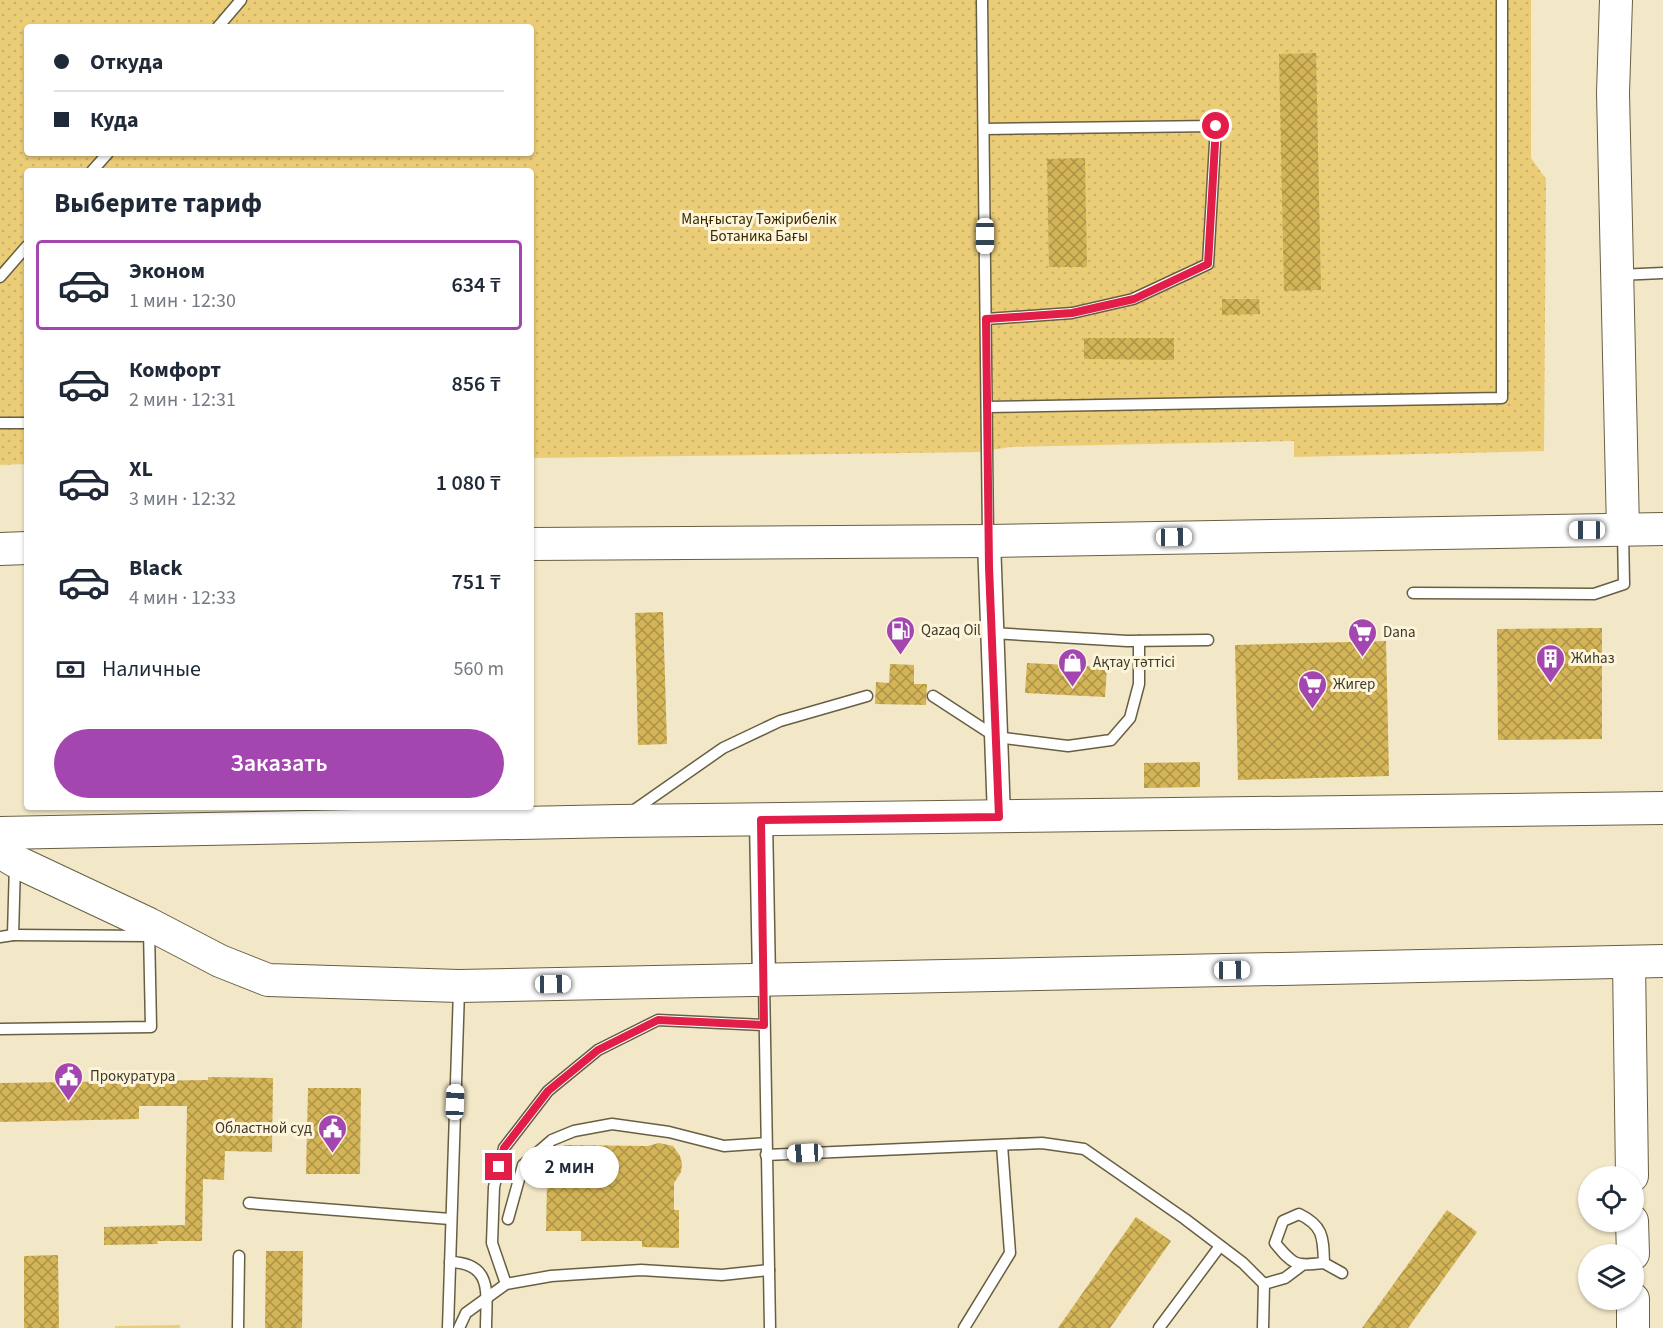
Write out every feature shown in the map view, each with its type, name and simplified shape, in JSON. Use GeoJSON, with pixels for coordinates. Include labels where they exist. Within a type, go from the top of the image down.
{"type":"FeatureCollection","features":[{"type":"Feature","properties":{"kind":"main road"},"geometry":{"type":"LineString","coordinates":[[1616,0],[1613,93],[1623,529]]}},
{"type":"Feature","properties":{"kind":"main road"},"geometry":{"type":"LineString","coordinates":[[534,544],[988,541],[1663,529]]}},
{"type":"Feature","properties":{"kind":"main road"},"geometry":{"type":"LineString","coordinates":[[0,549],[24,548]]}},
{"type":"Feature","properties":{"kind":"main road"},"geometry":{"type":"LineString","coordinates":[[0,833],[619,821],[1663,808]]}},
{"type":"Feature","properties":{"kind":"main road"},"geometry":{"type":"LineString","coordinates":[[7,856],[149,930],[268,980],[459,986],[1663,961]]}},
{"type":"Feature","properties":{"kind":"main road"},"geometry":{"type":"LineString","coordinates":[[1629,962],[1632,1166]]}},
{"type":"Feature","properties":{"kind":"main road"},"geometry":{"type":"LineString","coordinates":[[1633,1310],[1633,1328]]}},
{"type":"Feature","properties":{"kind":"street"},"geometry":{"type":"LineString","coordinates":[[988,541],[999,817]]}},
{"type":"Feature","properties":{"kind":"street"},"geometry":{"type":"LineString","coordinates":[[761,820],[764,979]]}},
{"type":"Feature","properties":{"kind":"lane"},"geometry":{"type":"LineString","coordinates":[[221,24],[241,0]]}},
{"type":"Feature","properties":{"kind":"lane"},"geometry":{"type":"LineString","coordinates":[[982,0],[988,541]]}},
{"type":"Feature","properties":{"kind":"lane"},"geometry":{"type":"LineString","coordinates":[[987,407],[1502,398],[1502,0]]}},
{"type":"Feature","properties":{"kind":"lane"},"geometry":{"type":"LineString","coordinates":[[984,129],[1216,126],[1208,264],[1134,299],[1072,313],[986,319]]}},
{"type":"Feature","properties":{"kind":"lane"},"geometry":{"type":"LineString","coordinates":[[95,168],[105,156]]}},
{"type":"Feature","properties":{"kind":"lane"},"geometry":{"type":"LineString","coordinates":[[0,277],[24,249]]}},
{"type":"Feature","properties":{"kind":"lane"},"geometry":{"type":"LineString","coordinates":[[1616,275],[1663,273]]}},
{"type":"Feature","properties":{"kind":"lane"},"geometry":{"type":"LineString","coordinates":[[0,423],[24,423]]}},
{"type":"Feature","properties":{"kind":"lane"},"geometry":{"type":"LineString","coordinates":[[1413,593],[1594,594],[1624,584],[1623,529]]}},
{"type":"Feature","properties":{"kind":"lane"},"geometry":{"type":"LineString","coordinates":[[992,633],[1139,641],[1208,640]]}},
{"type":"Feature","properties":{"kind":"lane"},"geometry":{"type":"LineString","coordinates":[[933,696],[996,737],[1068,746],[1111,740],[1130,718],[1139,684],[1139,641]]}},
{"type":"Feature","properties":{"kind":"lane"},"geometry":{"type":"LineString","coordinates":[[619,821],[723,748],[780,721],[867,696]]}},
{"type":"Feature","properties":{"kind":"lane"},"geometry":{"type":"LineString","coordinates":[[7,856],[12,934]]}},
{"type":"Feature","properties":{"kind":"lane"},"geometry":{"type":"LineString","coordinates":[[0,937],[12,934],[149,930],[151,1027],[0,1029]]}},
{"type":"Feature","properties":{"kind":"lane"},"geometry":{"type":"LineString","coordinates":[[764,979],[770,1328]]}},
{"type":"Feature","properties":{"kind":"lane"},"geometry":{"type":"LineString","coordinates":[[448,1328],[459,986]]}},
{"type":"Feature","properties":{"kind":"lane"},"geometry":{"type":"LineString","coordinates":[[506,1284],[492,1243],[494,1187],[504,1148],[548,1091],[598,1050],[658,1020],[764,1025]]}},
{"type":"Feature","properties":{"kind":"lane"},"geometry":{"type":"LineString","coordinates":[[508,1219],[523,1165],[552,1140],[573,1131],[612,1124],[669,1132],[724,1146],[766,1143]]}},
{"type":"Feature","properties":{"kind":"lane"},"geometry":{"type":"LineString","coordinates":[[766,1155],[1041,1143],[1084,1149],[1243,1263],[1264,1284],[1263,1328]]}},
{"type":"Feature","properties":{"kind":"lane"},"geometry":{"type":"LineString","coordinates":[[964,1328],[1010,1253],[1002,1145]]}},
{"type":"Feature","properties":{"kind":"lane"},"geometry":{"type":"LineString","coordinates":[[249,1203],[450,1219]]}},
{"type":"Feature","properties":{"kind":"lane"},"geometry":{"type":"LineString","coordinates":[[1301,1266],[1286,1257],[1275,1243],[1283,1221],[1299,1214],[1312,1220],[1320,1232],[1324,1246],[1324,1263]]}},
{"type":"Feature","properties":{"kind":"lane"},"geometry":{"type":"LineString","coordinates":[[1159,1328],[1220,1246]]}},
{"type":"Feature","properties":{"kind":"lane"},"geometry":{"type":"LineString","coordinates":[[238,1256],[238,1328]]}},
{"type":"Feature","properties":{"kind":"lane"},"geometry":{"type":"LineString","coordinates":[[450,1262],[469,1265],[482,1273],[485,1284],[486,1328]]}},
{"type":"Feature","properties":{"kind":"lane"},"geometry":{"type":"LineString","coordinates":[[1264,1284],[1285,1278],[1301,1266],[1324,1263],[1342,1274]]}},
{"type":"Feature","properties":{"kind":"lane"},"geometry":{"type":"LineString","coordinates":[[459,1328],[466,1313],[506,1284],[551,1276],[641,1270],[722,1275],[769,1270]]}},
{"type":"Feature","properties":{"kind":"green space","name":"Маңғыстау Тәжірибелік Ботаника Бағы"},"geometry":{"type":"Polygon","coordinates":[[[0,0],[1531,0],[1531,158],[1546,179],[1544,451],[1294,457],[1294,441],[1010,447],[979,452],[534,458],[534,168],[24,168],[24,464],[0,465],[0,0]]]}},
{"type":"Feature","properties":{"kind":"green space"},"geometry":{"type":"Polygon","coordinates":[[[180,1325],[180,1328],[115,1328],[115,1326],[180,1325]]]}},
{"type":"Feature","properties":{"kind":"building"},"geometry":{"type":"Polygon","coordinates":[[[1316,53],[1321,290],[1284,291],[1279,54],[1316,53]]]}},
{"type":"Feature","properties":{"kind":"building"},"geometry":{"type":"Polygon","coordinates":[[[1085,158],[1087,267],[1049,267],[1047,159],[1085,158]]]}},
{"type":"Feature","properties":{"kind":"building"},"geometry":{"type":"Polygon","coordinates":[[[1222,299],[1259,299],[1260,314],[1222,315],[1222,299]]]}},
{"type":"Feature","properties":{"kind":"building"},"geometry":{"type":"Polygon","coordinates":[[[1084,338],[1174,338],[1174,360],[1084,359],[1084,338]]]}},
{"type":"Feature","properties":{"kind":"building"},"geometry":{"type":"Polygon","coordinates":[[[663,612],[667,744],[638,745],[635,613],[663,612]]]}},
{"type":"Feature","properties":{"kind":"building","name":"Жиhаз"},"geometry":{"type":"Polygon","coordinates":[[[1602,628],[1602,739],[1498,740],[1497,629],[1602,628]]]}},
{"type":"Feature","properties":{"kind":"building","name":"Жигер"},"geometry":{"type":"Polygon","coordinates":[[[1386,641],[1389,776],[1238,780],[1235,645],[1386,641]]]}},
{"type":"Feature","properties":{"kind":"building"},"geometry":{"type":"Polygon","coordinates":[[[1027,663],[1107,667],[1105,697],[1025,693],[1027,663]]]}},
{"type":"Feature","properties":{"kind":"building"},"geometry":{"type":"Polygon","coordinates":[[[890,664],[914,665],[914,684],[927,684],[926,705],[875,704],[876,682],[889,683],[890,664]]]}},
{"type":"Feature","properties":{"kind":"building"},"geometry":{"type":"Polygon","coordinates":[[[1200,762],[1200,787],[1144,788],[1144,763],[1200,762]]]}},
{"type":"Feature","properties":{"kind":"building"},"geometry":{"type":"Polygon","coordinates":[[[208,1077],[273,1078],[272,1152],[225,1151],[224,1180],[203,1179],[202,1241],[157,1241],[158,1244],[104,1245],[104,1227],[185,1225],[187,1106],[139,1106],[139,1119],[0,1122],[0,1083],[208,1080],[208,1077]]]}},
{"type":"Feature","properties":{"kind":"building","name":"Областной суд"},"geometry":{"type":"Polygon","coordinates":[[[308,1088],[361,1088],[360,1174],[306,1174],[308,1088]]]}},
{"type":"Feature","properties":{"kind":"building"},"geometry":{"type":"Polygon","coordinates":[[[659,1143],[673,1146],[682,1164],[681,1172],[674,1183],[674,1210],[679,1210],[679,1248],[642,1247],[642,1241],[581,1241],[581,1231],[546,1231],[547,1182],[564,1182],[564,1145],[648,1146],[659,1143]]]}},
{"type":"Feature","properties":{"kind":"building"},"geometry":{"type":"Polygon","coordinates":[[[1447,1210],[1477,1232],[1408,1328],[1362,1328],[1447,1210]]]}},
{"type":"Feature","properties":{"kind":"building"},"geometry":{"type":"Polygon","coordinates":[[[1136,1217],[1171,1241],[1110,1328],[1058,1328],[1136,1217]]]}},
{"type":"Feature","properties":{"kind":"building"},"geometry":{"type":"Polygon","coordinates":[[[266,1251],[303,1251],[302,1328],[265,1328],[266,1251]]]}},
{"type":"Feature","properties":{"kind":"building"},"geometry":{"type":"Polygon","coordinates":[[[58,1255],[59,1328],[24,1328],[24,1256],[58,1255]]]}},
{"type":"Feature","properties":{"kind":"place","name":"Qazaq Oil"},"geometry":{"type":"Point","coordinates":[900,656]}},
{"type":"Feature","properties":{"kind":"place","name":"Dana"},"geometry":{"type":"Point","coordinates":[1362,658]}},
{"type":"Feature","properties":{"kind":"place","name":"Жиhаз"},"geometry":{"type":"Point","coordinates":[1550,684]}},
{"type":"Feature","properties":{"kind":"place","name":"Ақтау тәттісі"},"geometry":{"type":"Point","coordinates":[1072,688]}},
{"type":"Feature","properties":{"kind":"place","name":"Жигер"},"geometry":{"type":"Point","coordinates":[1312,710]}},
{"type":"Feature","properties":{"kind":"place","name":"Прокуратура"},"geometry":{"type":"Point","coordinates":[69,1102]}},
{"type":"Feature","properties":{"kind":"place","name":"Областной суд"},"geometry":{"type":"Point","coordinates":[333,1154]}},
{"type":"Feature","properties":{"kind":"route"},"geometry":{"type":"LineString","coordinates":[[499,1167],[504,1148],[548,1091],[598,1050],[658,1020],[764,1025],[761,820],[999,817],[989,567],[986,319],[1072,313],[1134,299],[1208,264],[1216,126]]}}]}
